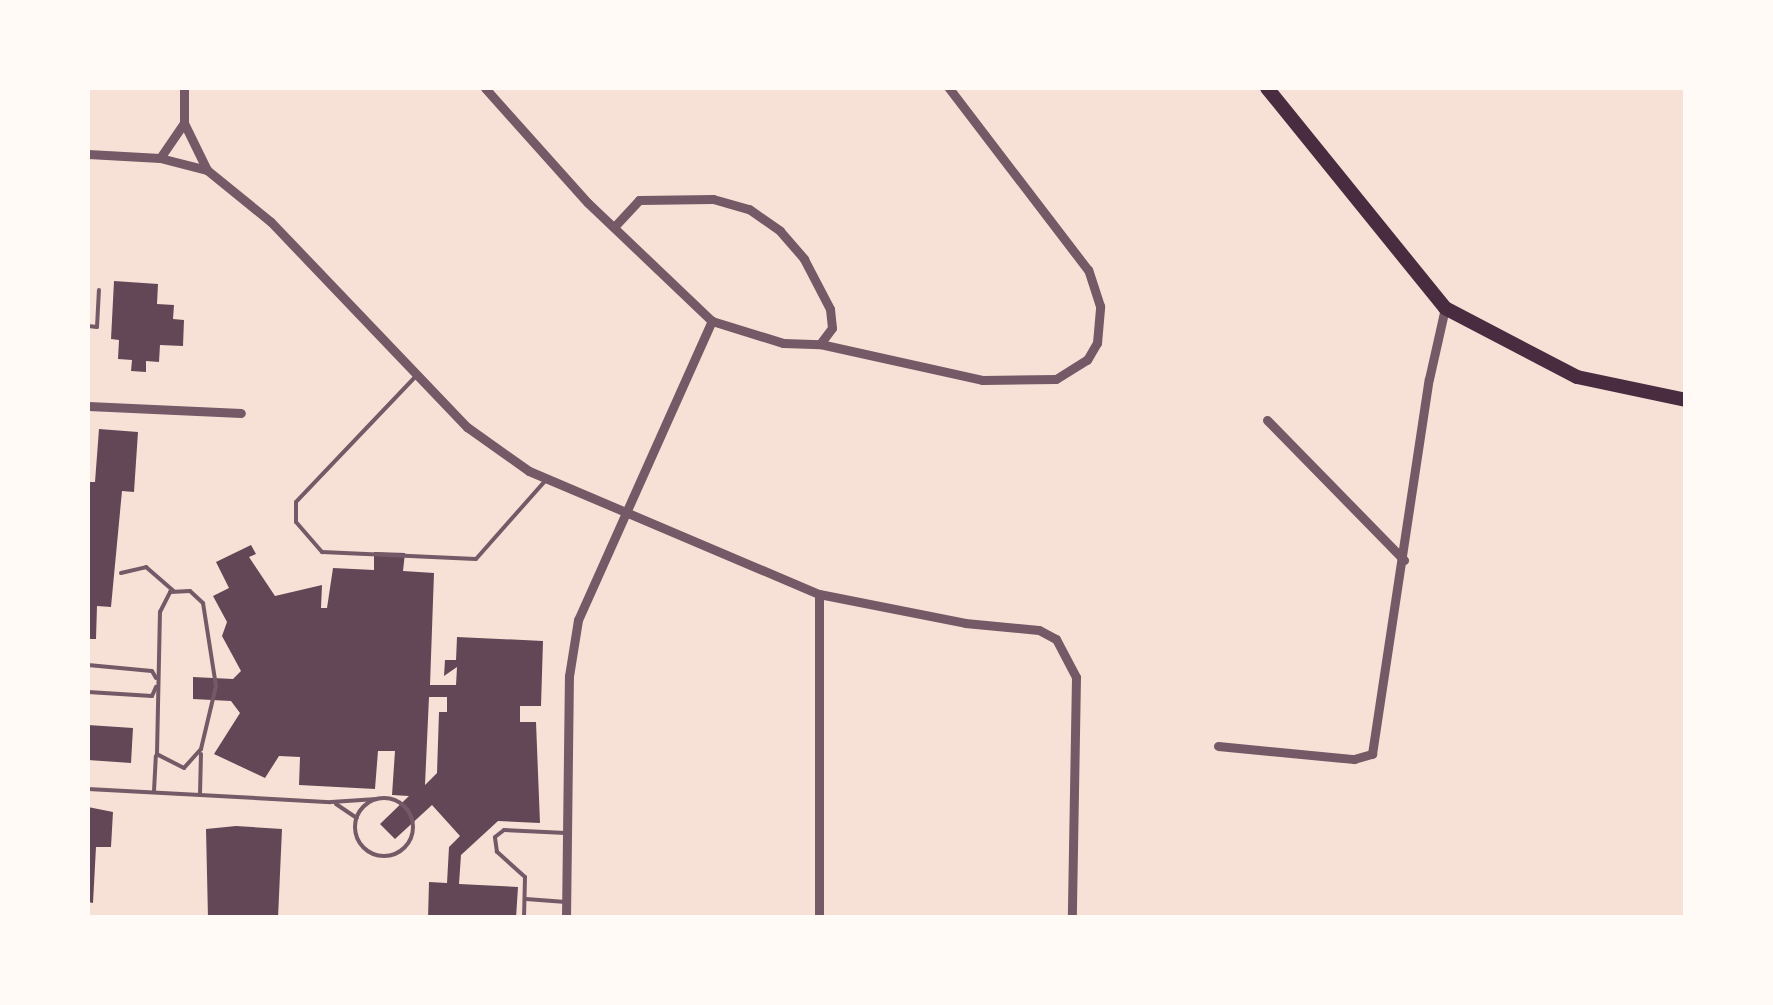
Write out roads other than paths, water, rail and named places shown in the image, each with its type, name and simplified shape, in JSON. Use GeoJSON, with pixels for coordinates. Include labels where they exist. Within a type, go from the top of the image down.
{"type":"FeatureCollection","features":[{"type":"Feature","properties":{"kind":"main road"},"geometry":{"type":"LineString","coordinates":[[1266,88],[1446,308],[1577,377],[1686,400]]}},
{"type":"Feature","properties":{"kind":"street"},"geometry":{"type":"LineString","coordinates":[[184,88],[184,123],[207,170]]}},
{"type":"Feature","properties":{"kind":"street"},"geometry":{"type":"LineString","coordinates":[[486,88],[522,135],[712,321],[784,343],[820,344],[1020,384],[1073,372],[1096,343],[1100,306],[1088,270],[949,88]]}},
{"type":"Feature","properties":{"kind":"street"},"geometry":{"type":"LineString","coordinates":[[160,158],[184,123]]}},
{"type":"Feature","properties":{"kind":"street"},"geometry":{"type":"LineString","coordinates":[[88,154],[160,158],[207,170],[271,222],[467,428],[546,480],[819,594],[964,623],[1040,630],[1069,654],[1076,677],[1072,918]]}},
{"type":"Feature","properties":{"kind":"street"},"geometry":{"type":"LineString","coordinates":[[614,227],[639,200],[676,196],[749,209],[804,260],[830,309],[832,328],[820,344]]}},
{"type":"Feature","properties":{"kind":"street"},"geometry":{"type":"LineString","coordinates":[[1218,746],[1323,757],[1372,754],[1446,308]]}},
{"type":"Feature","properties":{"kind":"street"},"geometry":{"type":"LineString","coordinates":[[566,918],[570,676],[578,620],[712,321]]}},
{"type":"Feature","properties":{"kind":"street"},"geometry":{"type":"LineString","coordinates":[[88,406],[241,412]]}},
{"type":"Feature","properties":{"kind":"street"},"geometry":{"type":"LineString","coordinates":[[1267,420],[1404,560]]}},
{"type":"Feature","properties":{"kind":"street"},"geometry":{"type":"LineString","coordinates":[[818,918],[819,594]]}},
{"type":"Feature","properties":{"kind":"lane"},"geometry":{"type":"LineString","coordinates":[[88,326],[97,327],[99,290]]}},
{"type":"Feature","properties":{"kind":"lane"},"geometry":{"type":"LineString","coordinates":[[418,375],[296,502],[296,522],[322,552],[476,559],[546,480]]}},
{"type":"Feature","properties":{"kind":"lane"},"geometry":{"type":"LineString","coordinates":[[121,573],[146,567],[174,591],[198,596],[206,612],[216,686],[201,749],[200,794]]}},
{"type":"Feature","properties":{"kind":"lane"},"geometry":{"type":"LineString","coordinates":[[154,792],[160,612],[174,591]]}},
{"type":"Feature","properties":{"kind":"lane"},"geometry":{"type":"LineString","coordinates":[[88,666],[152,670],[158,684],[152,696],[88,692]]}},
{"type":"Feature","properties":{"kind":"lane"},"geometry":{"type":"LineString","coordinates":[[156,746],[167,764],[184,768],[201,749]]}},
{"type":"Feature","properties":{"kind":"lane"},"geometry":{"type":"LineString","coordinates":[[88,788],[331,802],[376,799],[395,800],[409,813],[412,832],[404,848],[387,856],[368,852],[356,837],[356,818],[376,799]]}},
{"type":"Feature","properties":{"kind":"lane"},"geometry":{"type":"LineString","coordinates":[[331,802],[356,818]]}},
{"type":"Feature","properties":{"kind":"lane"},"geometry":{"type":"LineString","coordinates":[[524,918],[521,870],[497,852],[495,837],[512,829],[566,832]]}},
{"type":"Feature","properties":{"kind":"lane"},"geometry":{"type":"LineString","coordinates":[[525,899],[566,902]]}}]}
